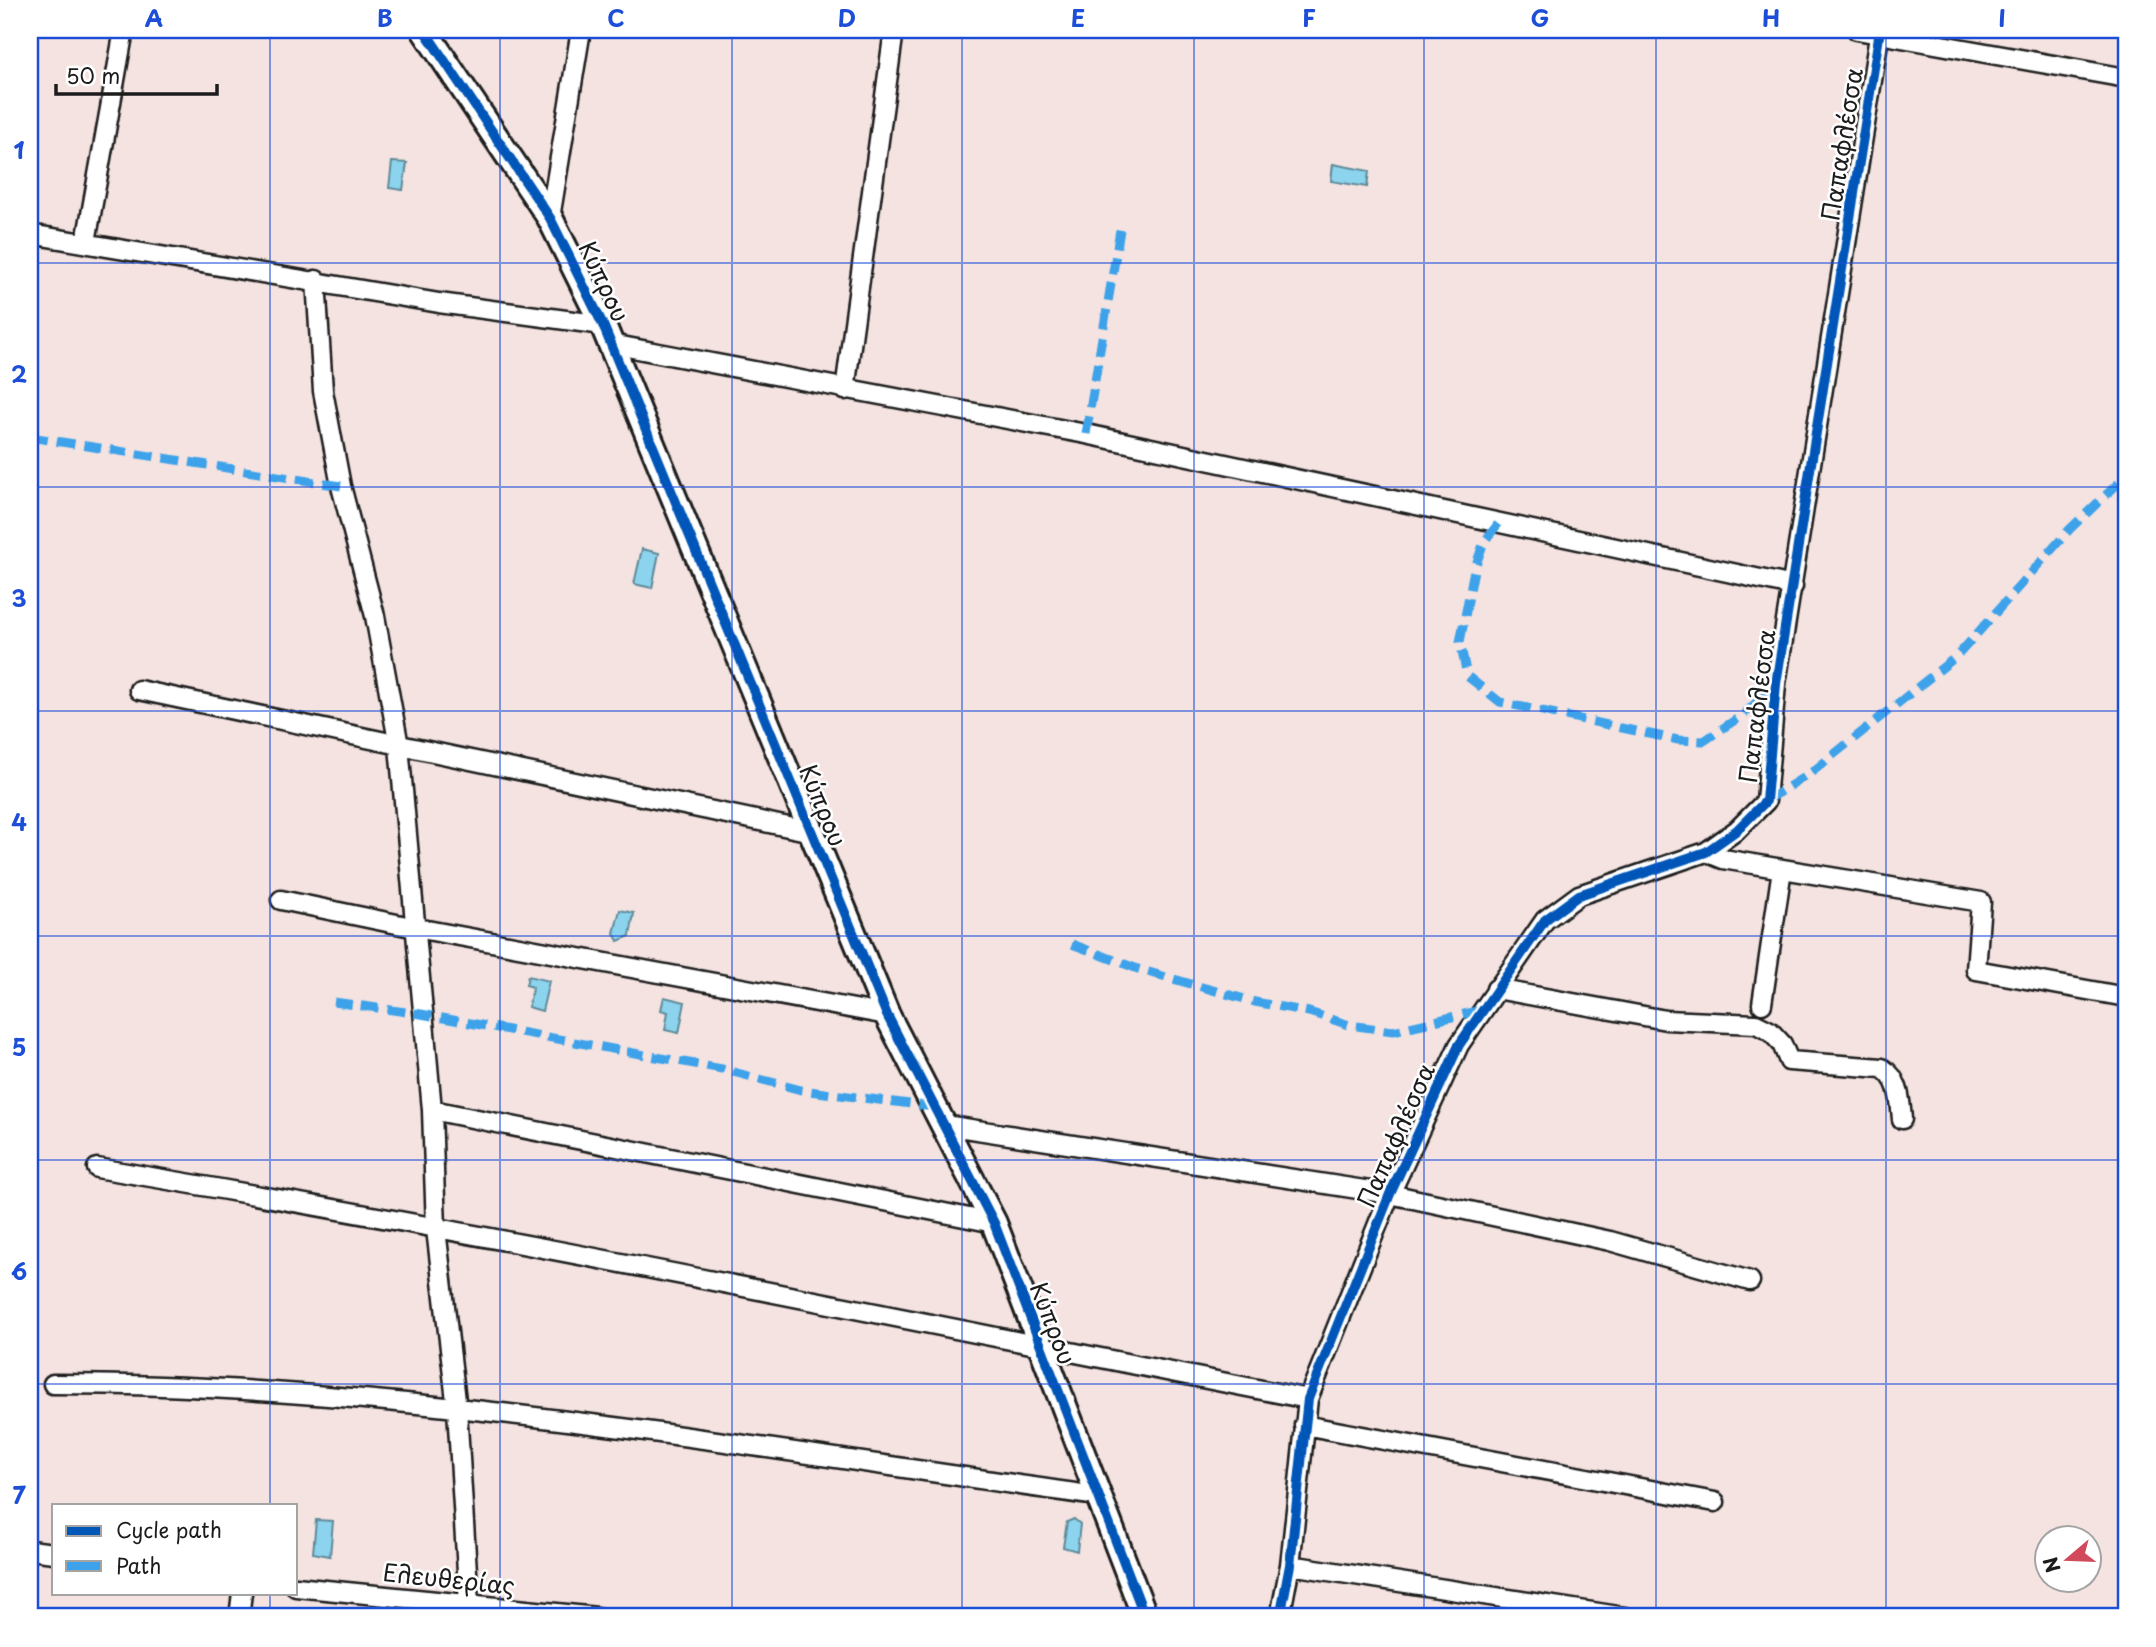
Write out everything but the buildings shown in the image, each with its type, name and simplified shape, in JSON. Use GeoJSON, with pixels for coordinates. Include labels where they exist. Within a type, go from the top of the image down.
{"type":"FeatureCollection","features":[{"type":"Feature","properties":{"kind":"street"},"geometry":{"type":"LineString","coordinates":[[86,242],[124,30]]}},
{"type":"Feature","properties":{"kind":"street","name":"Κύπρου"},"geometry":{"type":"LineString","coordinates":[[424,30],[550,218],[607,335],[887,1015],[994,1223],[1145,1617]]}},
{"type":"Feature","properties":{"kind":"street"},"geometry":{"type":"LineString","coordinates":[[550,218],[580,30]]}},
{"type":"Feature","properties":{"kind":"street"},"geometry":{"type":"LineString","coordinates":[[845,390],[894,30]]}},
{"type":"Feature","properties":{"kind":"street"},"geometry":{"type":"LineString","coordinates":[[1857,30],[2126,78]]}},
{"type":"Feature","properties":{"kind":"street","name":"Παπαφλέσσα"},"geometry":{"type":"LineString","coordinates":[[1280,1617],[1290,1565],[1308,1399],[1390,1194],[1459,1045],[1545,920],[1579,895],[1706,852],[1737,830],[1766,801],[1776,684],[1880,32]]}},
{"type":"Feature","properties":{"kind":"street"},"geometry":{"type":"LineString","coordinates":[[30,233],[316,280],[607,335],[845,390],[1086,434],[1793,586]]}},
{"type":"Feature","properties":{"kind":"street"},"geometry":{"type":"LineString","coordinates":[[316,280],[323,391],[341,486],[375,616],[399,746],[432,1110],[436,1229],[457,1409],[469,1604]]}},
{"type":"Feature","properties":{"kind":"street"},"geometry":{"type":"LineString","coordinates":[[139,690],[812,832]]}},
{"type":"Feature","properties":{"kind":"street"},"geometry":{"type":"LineString","coordinates":[[1706,852],[1723,859],[1981,902],[1976,970],[2126,997]]}},
{"type":"Feature","properties":{"kind":"street"},"geometry":{"type":"LineString","coordinates":[[1762,1004],[1782,869]]}},
{"type":"Feature","properties":{"kind":"street"},"geometry":{"type":"LineString","coordinates":[[281,900],[416,928],[887,1015]]}},
{"type":"Feature","properties":{"kind":"street"},"geometry":{"type":"LineString","coordinates":[[1496,989],[1666,1020],[1756,1024],[1770,1031],[1782,1044],[1789,1061],[1882,1068],[1891,1073],[1897,1085],[1902,1119]]}},
{"type":"Feature","properties":{"kind":"street"},"geometry":{"type":"LineString","coordinates":[[432,1110],[994,1223]]}},
{"type":"Feature","properties":{"kind":"street"},"geometry":{"type":"LineString","coordinates":[[945,1125],[1390,1194],[1610,1241],[1751,1281]]}},
{"type":"Feature","properties":{"kind":"street"},"geometry":{"type":"LineString","coordinates":[[97,1168],[329,1206],[436,1229],[735,1283],[1308,1399]]}},
{"type":"Feature","properties":{"kind":"street"},"geometry":{"type":"LineString","coordinates":[[53,1384],[167,1384],[457,1409],[1097,1496]]}},
{"type":"Feature","properties":{"kind":"street"},"geometry":{"type":"LineString","coordinates":[[1304,1425],[1715,1502]]}},
{"type":"Feature","properties":{"kind":"street"},"geometry":{"type":"LineString","coordinates":[[30,1550],[52,1553]]}},
{"type":"Feature","properties":{"kind":"street"},"geometry":{"type":"LineString","coordinates":[[1290,1565],[1625,1617]]}},
{"type":"Feature","properties":{"kind":"street","name":"Ελευθερίας"},"geometry":{"type":"LineString","coordinates":[[298,1587],[597,1617]]}},
{"type":"Feature","properties":{"kind":"street"},"geometry":{"type":"LineString","coordinates":[[239,1617],[242,1594]]}},
{"type":"Feature","properties":{"kind":"water"},"geometry":{"type":"Polygon","coordinates":[[[392,162],[407,163],[403,190],[389,188],[392,162]]]}},
{"type":"Feature","properties":{"kind":"water"},"geometry":{"type":"Polygon","coordinates":[[[1333,164],[1369,171],[1367,187],[1331,181],[1333,164]]]}},
{"type":"Feature","properties":{"kind":"water"},"geometry":{"type":"Polygon","coordinates":[[[642,549],[659,553],[652,588],[634,584],[642,549]]]}},
{"type":"Feature","properties":{"kind":"water"},"geometry":{"type":"Polygon","coordinates":[[[620,910],[634,913],[630,936],[618,941],[614,933],[620,910]]]}},
{"type":"Feature","properties":{"kind":"water"},"geometry":{"type":"Polygon","coordinates":[[[528,976],[549,981],[542,1011],[528,1007],[533,987],[526,985],[528,976]]]}},
{"type":"Feature","properties":{"kind":"water"},"geometry":{"type":"Polygon","coordinates":[[[664,997],[685,1002],[679,1033],[665,1030],[668,1012],[661,1010],[664,997]]]}},
{"type":"Feature","properties":{"kind":"water"},"geometry":{"type":"Polygon","coordinates":[[[1074,1519],[1080,1524],[1077,1551],[1063,1547],[1067,1522],[1074,1519]]]}},
{"type":"Feature","properties":{"kind":"water"},"geometry":{"type":"Polygon","coordinates":[[[316,1520],[333,1521],[330,1556],[313,1553],[316,1520]]]}},
{"type":"Feature","properties":{"kind":"marked path"},"geometry":{"type":"LineString","coordinates":[[1086,434],[1121,224]]}},
{"type":"Feature","properties":{"kind":"marked path"},"geometry":{"type":"LineString","coordinates":[[30,437],[341,486]]}},
{"type":"Feature","properties":{"kind":"marked path"},"geometry":{"type":"LineString","coordinates":[[1766,801],[1812,772],[1958,655],[2070,529],[2126,476]]}},
{"type":"Feature","properties":{"kind":"marked path"},"geometry":{"type":"LineString","coordinates":[[1498,524],[1484,542],[1474,570],[1460,642],[1467,676],[1500,702],[1678,740],[1704,741],[1744,714],[1776,684]]}},
{"type":"Feature","properties":{"kind":"marked path"},"geometry":{"type":"LineString","coordinates":[[1072,944],[1138,969],[1255,1002],[1309,1012],[1349,1025],[1393,1031],[1481,1010]]}},
{"type":"Feature","properties":{"kind":"marked path"},"geometry":{"type":"LineString","coordinates":[[334,1002],[421,1014],[722,1069],[801,1090],[934,1107]]}},
{"type":"Feature","properties":{"kind":"cycle path"},"geometry":{"type":"LineString","coordinates":[[424,30],[550,218],[603,325],[887,1015],[994,1223],[1145,1617]]}},
{"type":"Feature","properties":{"kind":"cycle path"},"geometry":{"type":"LineString","coordinates":[[1280,1617],[1290,1565],[1308,1399],[1390,1194],[1459,1045],[1545,920],[1579,895],[1706,852],[1737,830],[1766,801],[1776,684],[1880,30]]}}]}
